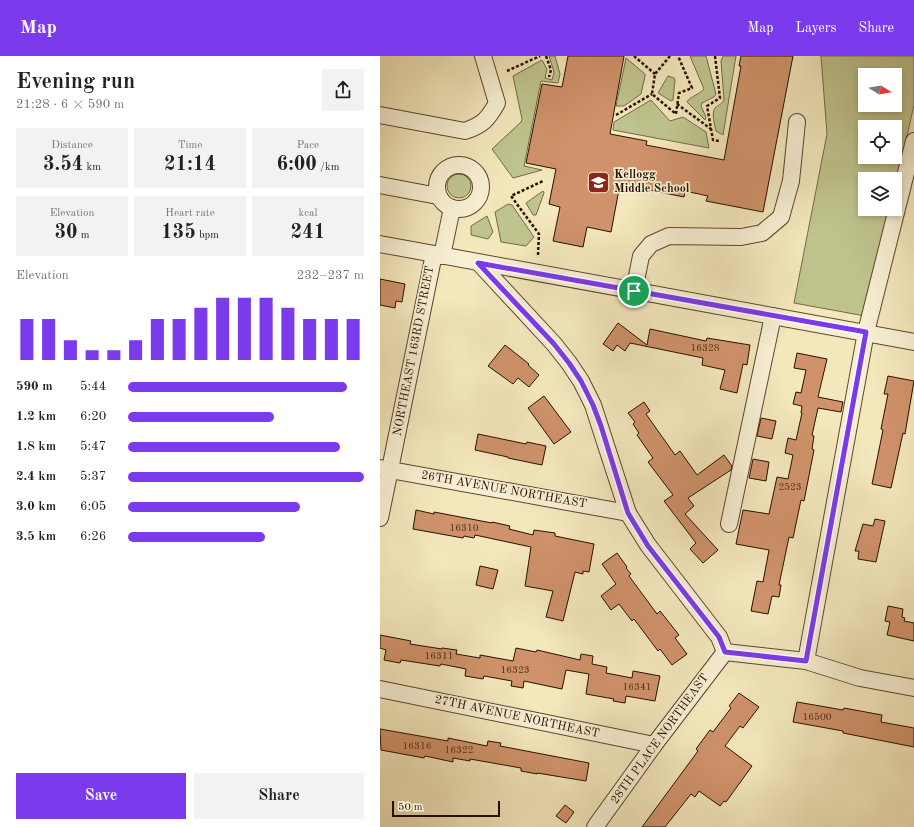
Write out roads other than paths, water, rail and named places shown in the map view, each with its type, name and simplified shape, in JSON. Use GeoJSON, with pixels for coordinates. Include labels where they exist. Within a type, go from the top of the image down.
{"type":"FeatureCollection","features":[{"type":"Feature","properties":{"kind":"street"},"geometry":{"type":"LineString","coordinates":[[380,115],[465,131],[477,127],[489,118],[497,103],[483,56]]}},
{"type":"Feature","properties":{"kind":"street"},"geometry":{"type":"LineString","coordinates":[[634,291],[641,256],[651,244],[669,236],[741,236],[762,233],[781,217],[791,180],[797,122]]}},
{"type":"Feature","properties":{"kind":"street"},"geometry":{"type":"LineString","coordinates":[[806,661],[866,332],[914,141]]}},
{"type":"Feature","properties":{"kind":"street"},"geometry":{"type":"LineString","coordinates":[[456,165],[470,168],[475,173],[481,186],[477,200],[466,208],[452,208],[445,205],[438,196],[438,178],[449,167],[456,165]]}},
{"type":"Feature","properties":{"kind":"street"},"geometry":{"type":"LineString","coordinates":[[380,185],[438,196]]}},
{"type":"Feature","properties":{"kind":"street","name":"NORTHEAST 163RD STREET"},"geometry":{"type":"LineString","coordinates":[[380,518],[385,469],[438,255],[452,208]]}},
{"type":"Feature","properties":{"kind":"street"},"geometry":{"type":"LineString","coordinates":[[380,244],[914,342]]}},
{"type":"Feature","properties":{"kind":"street"},"geometry":{"type":"LineString","coordinates":[[478,263],[554,344],[581,381],[598,419],[628,513],[648,546],[719,637],[725,652],[806,661],[860,678],[914,688]]}},
{"type":"Feature","properties":{"kind":"street"},"geometry":{"type":"LineString","coordinates":[[729,524],[773,316]]}},
{"type":"Feature","properties":{"kind":"street","name":"26TH AVENUE NORTHEAST"},"geometry":{"type":"LineString","coordinates":[[385,469],[628,513]]}},
{"type":"Feature","properties":{"kind":"street","name":"28TH PLACE NORTHEAST"},"geometry":{"type":"LineString","coordinates":[[595,827],[725,652]]}},
{"type":"Feature","properties":{"kind":"street","name":"27TH AVENUE NORTHEAST"},"geometry":{"type":"LineString","coordinates":[[380,689],[654,746]]}},
{"type":"Feature","properties":{"kind":"place","name":"Kellogg Middle School"},"geometry":{"type":"Point","coordinates":[599,182]}}]}
